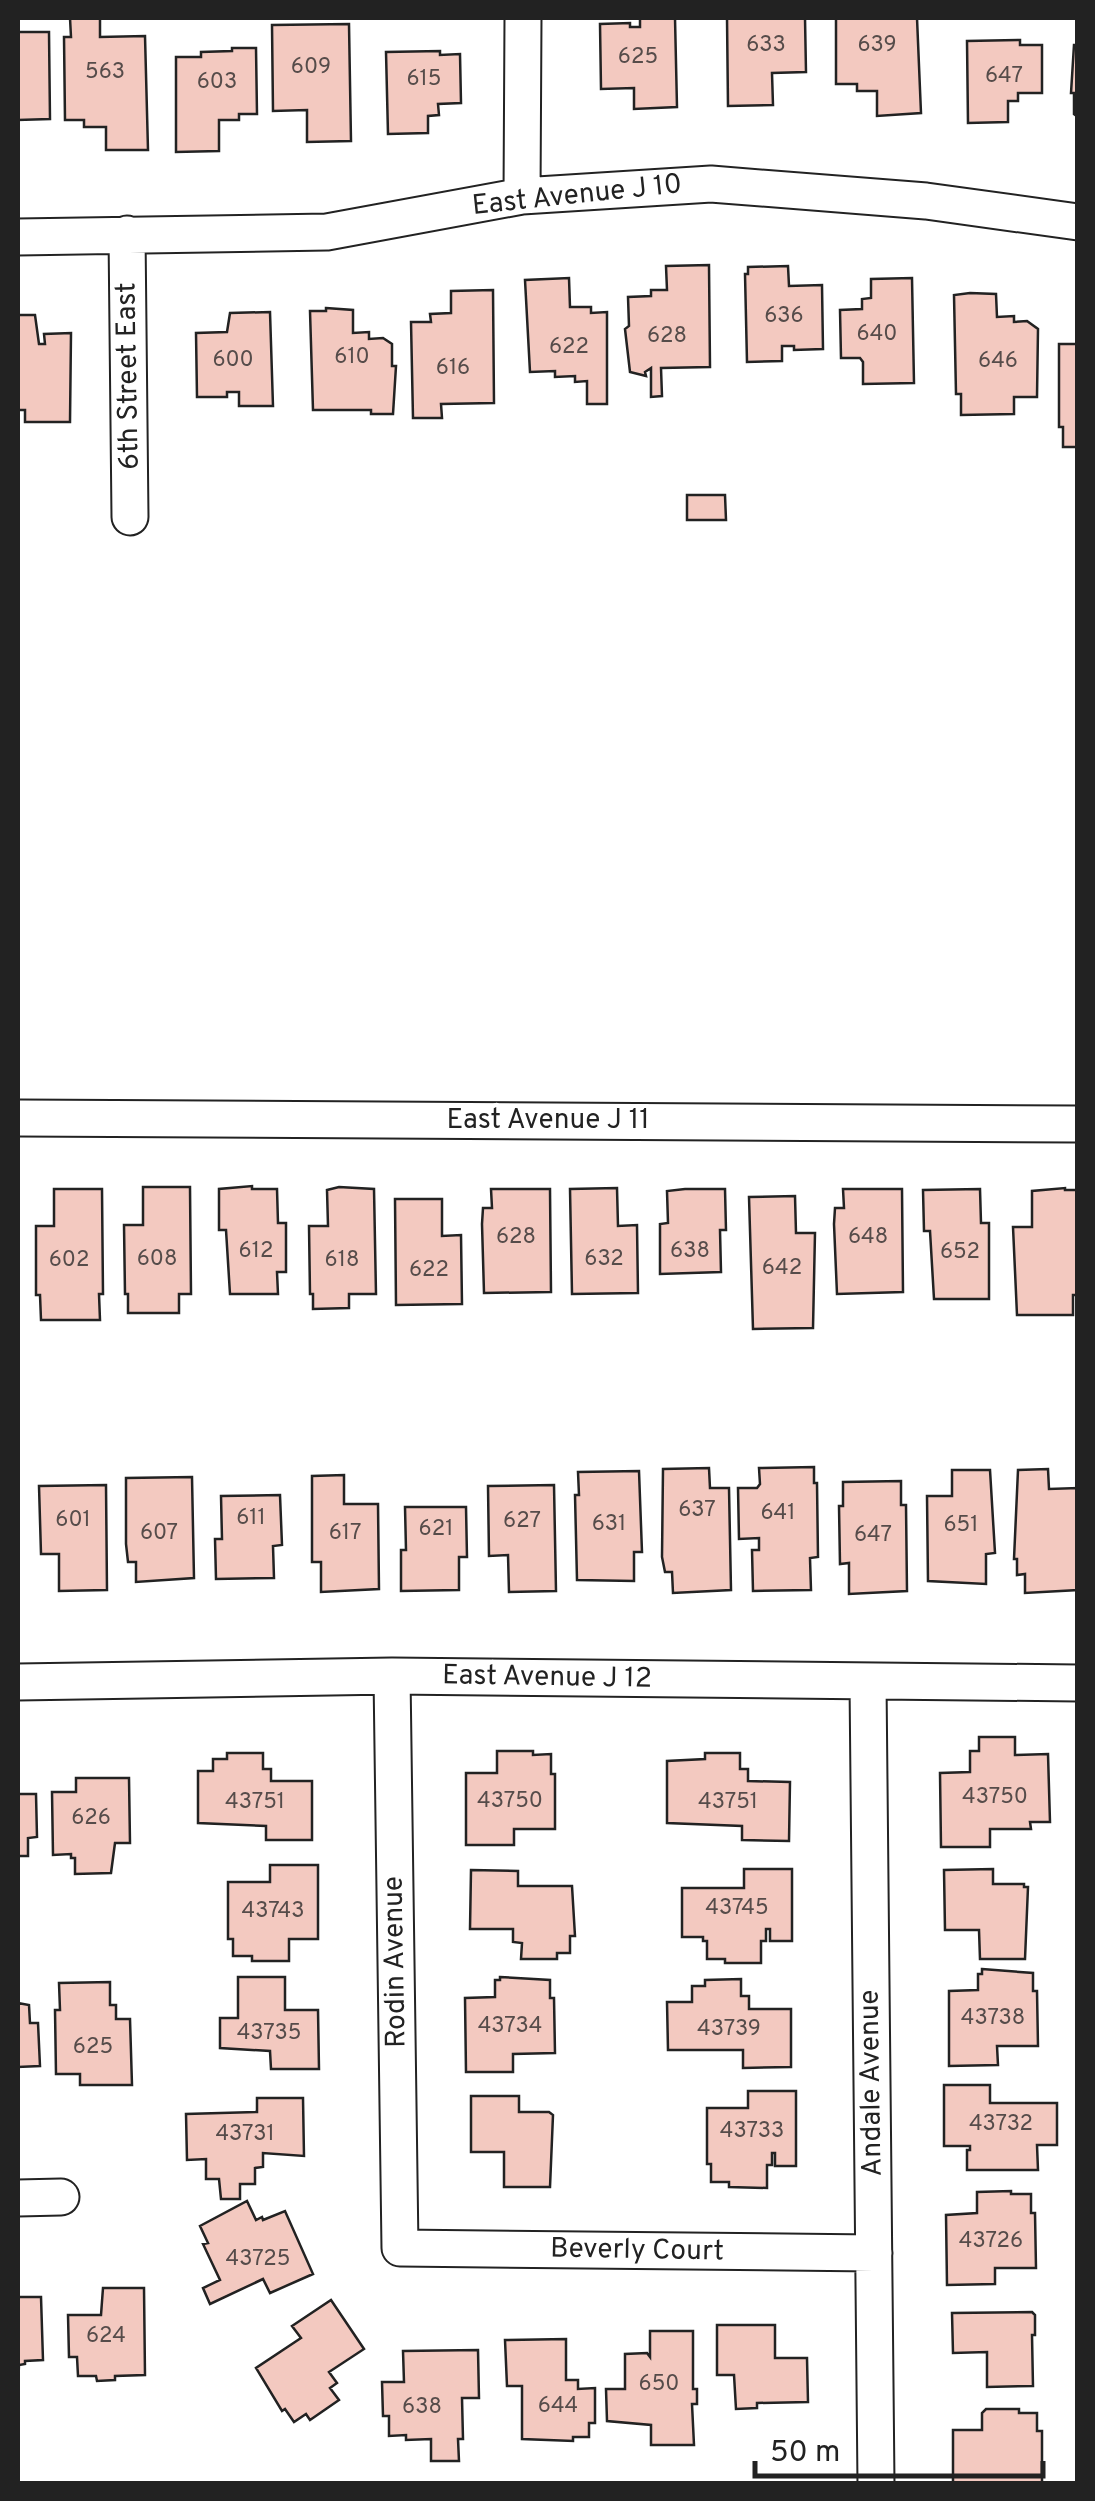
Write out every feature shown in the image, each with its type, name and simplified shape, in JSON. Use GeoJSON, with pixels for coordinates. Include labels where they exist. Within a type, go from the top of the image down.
{"type":"FeatureCollection","features":[{"type":"Feature","properties":{"kind":"street"},"geometry":{"type":"LineString","coordinates":[[522,196],[523,18]]}},
{"type":"Feature","properties":{"kind":"street","name":"East Avenue J 10"},"geometry":{"type":"LineString","coordinates":[[18,238],[327,232],[522,196],[711,184],[926,202],[1078,222]]}},
{"type":"Feature","properties":{"kind":"street","name":"6th Street East"},"geometry":{"type":"LineString","coordinates":[[127,234],[130,517]]}},
{"type":"Feature","properties":{"kind":"street","name":"East Avenue J 11"},"geometry":{"type":"LineString","coordinates":[[18,1118],[1078,1124]]}},
{"type":"Feature","properties":{"kind":"street","name":"East Avenue J 12"},"geometry":{"type":"LineString","coordinates":[[18,1682],[392,1676],[1078,1683]]}},
{"type":"Feature","properties":{"kind":"street","name":"Rodin Avenue"},"geometry":{"type":"LineString","coordinates":[[392,1676],[400,2248]]}},
{"type":"Feature","properties":{"kind":"street","name":"Andale Avenue"},"geometry":{"type":"LineString","coordinates":[[868,1682],[876,2484]]}},
{"type":"Feature","properties":{"kind":"street"},"geometry":{"type":"LineString","coordinates":[[18,2198],[61,2198]]}},
{"type":"Feature","properties":{"kind":"street","name":"Beverly Court"},"geometry":{"type":"LineString","coordinates":[[400,2248],[874,2253]]}},
{"type":"Feature","properties":{"kind":"building"},"geometry":{"type":"Polygon","coordinates":[[[70,18],[100,18],[100,37],[145,36],[148,150],[106,150],[106,127],[84,127],[84,120],[65,120],[64,37],[71,37],[70,18]]]}},
{"type":"Feature","properties":{"kind":"building"},"geometry":{"type":"Polygon","coordinates":[[[640,18],[675,18],[677,107],[634,109],[634,88],[601,89],[600,24],[630,23],[630,27],[640,27],[640,18]]]}},
{"type":"Feature","properties":{"kind":"building"},"geometry":{"type":"Polygon","coordinates":[[[727,18],[805,18],[806,72],[772,73],[773,105],[728,106],[727,18]]]}},
{"type":"Feature","properties":{"kind":"building"},"geometry":{"type":"Polygon","coordinates":[[[836,18],[917,18],[921,113],[877,116],[877,91],[857,91],[857,84],[836,84],[836,18]]]}},
{"type":"Feature","properties":{"kind":"building"},"geometry":{"type":"Polygon","coordinates":[[[349,24],[351,141],[307,142],[307,110],[273,111],[272,25],[349,24]]]}},
{"type":"Feature","properties":{"kind":"building"},"geometry":{"type":"Polygon","coordinates":[[[18,32],[49,32],[50,119],[18,120],[18,32]]]}},
{"type":"Feature","properties":{"kind":"building"},"geometry":{"type":"Polygon","coordinates":[[[1020,40],[1020,45],[1042,45],[1042,93],[1018,93],[1018,101],[1008,101],[1008,122],[968,123],[967,41],[1020,40]]]}},
{"type":"Feature","properties":{"kind":"building"},"geometry":{"type":"Polygon","coordinates":[[[1074,45],[1078,45],[1078,117],[1071,93],[1074,45]]]}},
{"type":"Feature","properties":{"kind":"building"},"geometry":{"type":"Polygon","coordinates":[[[256,48],[257,114],[239,114],[239,120],[219,120],[219,151],[176,152],[176,57],[201,57],[201,52],[256,48]]]}},
{"type":"Feature","properties":{"kind":"building"},"geometry":{"type":"Polygon","coordinates":[[[440,51],[440,55],[460,54],[461,103],[438,104],[439,115],[428,116],[428,133],[388,134],[386,52],[440,51]]]}},
{"type":"Feature","properties":{"kind":"building"},"geometry":{"type":"Polygon","coordinates":[[[709,265],[710,367],[661,368],[662,396],[651,397],[651,368],[646,376],[630,372],[625,329],[629,326],[628,297],[651,296],[651,290],[667,290],[666,266],[709,265]]]}},
{"type":"Feature","properties":{"kind":"building"},"geometry":{"type":"Polygon","coordinates":[[[788,266],[789,286],[822,285],[823,349],[794,350],[794,346],[782,346],[782,361],[747,362],[745,274],[748,267],[788,266]]]}},
{"type":"Feature","properties":{"kind":"building"},"geometry":{"type":"Polygon","coordinates":[[[569,278],[570,307],[591,307],[591,313],[607,312],[607,404],[587,404],[587,381],[575,382],[575,376],[555,377],[555,371],[530,372],[525,280],[569,278]]]}},
{"type":"Feature","properties":{"kind":"building"},"geometry":{"type":"Polygon","coordinates":[[[912,278],[914,383],[863,384],[860,358],[841,358],[840,310],[862,309],[862,299],[871,298],[871,279],[912,278]]]}},
{"type":"Feature","properties":{"kind":"building"},"geometry":{"type":"Polygon","coordinates":[[[493,290],[494,403],[441,404],[442,418],[413,418],[411,322],[431,322],[430,314],[451,313],[451,291],[493,290]]]}},
{"type":"Feature","properties":{"kind":"building"},"geometry":{"type":"Polygon","coordinates":[[[996,294],[997,317],[1014,316],[1014,322],[1027,321],[1038,329],[1037,397],[1014,397],[1014,414],[961,415],[961,394],[956,394],[954,295],[996,294]]]}},
{"type":"Feature","properties":{"kind":"building"},"geometry":{"type":"Polygon","coordinates":[[[353,310],[353,333],[369,332],[369,339],[383,338],[392,344],[392,366],[396,366],[393,414],[313,410],[310,311],[353,310]]]}},
{"type":"Feature","properties":{"kind":"building"},"geometry":{"type":"Polygon","coordinates":[[[270,312],[273,406],[239,406],[239,392],[227,392],[227,397],[197,397],[196,333],[227,332],[230,313],[270,312]]]}},
{"type":"Feature","properties":{"kind":"building"},"geometry":{"type":"Polygon","coordinates":[[[18,315],[35,315],[39,344],[45,344],[44,334],[71,333],[70,422],[25,422],[25,410],[18,410],[18,315]]]}},
{"type":"Feature","properties":{"kind":"building"},"geometry":{"type":"Polygon","coordinates":[[[1059,344],[1078,344],[1078,447],[1063,447],[1063,427],[1059,427],[1059,344]]]}},
{"type":"Feature","properties":{"kind":"building"},"geometry":{"type":"Polygon","coordinates":[[[687,495],[725,495],[726,520],[687,520],[687,495]]]}},
{"type":"Feature","properties":{"kind":"building"},"geometry":{"type":"Polygon","coordinates":[[[143,1187],[190,1187],[191,1294],[179,1294],[179,1313],[128,1313],[124,1225],[143,1225],[143,1187]]]}},
{"type":"Feature","properties":{"kind":"building"},"geometry":{"type":"Polygon","coordinates":[[[617,1188],[618,1226],[637,1225],[638,1293],[572,1294],[570,1189],[617,1188]]]}},
{"type":"Feature","properties":{"kind":"building"},"geometry":{"type":"Polygon","coordinates":[[[54,1189],[102,1189],[100,1320],[41,1320],[40,1295],[36,1295],[36,1226],[54,1226],[54,1189]]]}},
{"type":"Feature","properties":{"kind":"building"},"geometry":{"type":"Polygon","coordinates":[[[219,1189],[277,1189],[278,1223],[286,1223],[286,1272],[277,1272],[278,1294],[230,1294],[226,1230],[219,1230],[219,1189]]]}},
{"type":"Feature","properties":{"kind":"building"},"geometry":{"type":"Polygon","coordinates":[[[374,1189],[376,1294],[349,1294],[349,1308],[313,1309],[309,1226],[328,1226],[327,1190],[374,1189]]]}},
{"type":"Feature","properties":{"kind":"building"},"geometry":{"type":"Polygon","coordinates":[[[491,1189],[550,1189],[551,1292],[484,1293],[483,1208],[492,1208],[491,1189]]]}},
{"type":"Feature","properties":{"kind":"building"},"geometry":{"type":"Polygon","coordinates":[[[725,1189],[726,1230],[720,1230],[721,1272],[660,1274],[660,1224],[668,1223],[667,1191],[725,1189]]]}},
{"type":"Feature","properties":{"kind":"building"},"geometry":{"type":"Polygon","coordinates":[[[843,1189],[902,1189],[903,1292],[837,1294],[834,1224],[835,1208],[844,1208],[843,1189]]]}},
{"type":"Feature","properties":{"kind":"building"},"geometry":{"type":"Polygon","coordinates":[[[980,1189],[981,1223],[989,1223],[989,1299],[934,1299],[930,1231],[924,1231],[923,1190],[980,1189]]]}},
{"type":"Feature","properties":{"kind":"building"},"geometry":{"type":"Polygon","coordinates":[[[1078,1190],[1078,1295],[1073,1295],[1073,1315],[1017,1315],[1013,1227],[1032,1227],[1032,1191],[1078,1190]]]}},
{"type":"Feature","properties":{"kind":"building"},"geometry":{"type":"Polygon","coordinates":[[[795,1196],[796,1233],[815,1233],[813,1328],[753,1329],[749,1197],[795,1196]]]}},
{"type":"Feature","properties":{"kind":"building"},"geometry":{"type":"Polygon","coordinates":[[[395,1199],[442,1199],[442,1236],[461,1235],[462,1304],[396,1305],[395,1199]]]}},
{"type":"Feature","properties":{"kind":"building"},"geometry":{"type":"Polygon","coordinates":[[[814,1467],[818,1557],[810,1558],[811,1590],[753,1591],[752,1550],[759,1550],[759,1538],[739,1539],[738,1488],[757,1488],[759,1468],[814,1467]]]}},
{"type":"Feature","properties":{"kind":"building"},"geometry":{"type":"Polygon","coordinates":[[[709,1468],[710,1488],[729,1488],[731,1590],[673,1593],[672,1572],[665,1572],[662,1557],[663,1469],[709,1468]]]}},
{"type":"Feature","properties":{"kind":"building"},"geometry":{"type":"Polygon","coordinates":[[[1048,1469],[1049,1489],[1078,1488],[1078,1590],[1025,1593],[1025,1574],[1017,1575],[1014,1559],[1018,1470],[1048,1469]]]}},
{"type":"Feature","properties":{"kind":"building"},"geometry":{"type":"Polygon","coordinates":[[[952,1470],[990,1470],[995,1553],[986,1554],[986,1584],[928,1581],[927,1496],[952,1496],[952,1470]]]}},
{"type":"Feature","properties":{"kind":"building"},"geometry":{"type":"Polygon","coordinates":[[[639,1471],[642,1552],[634,1552],[634,1581],[577,1580],[578,1472],[639,1471]]]}},
{"type":"Feature","properties":{"kind":"building"},"geometry":{"type":"Polygon","coordinates":[[[344,1475],[344,1504],[378,1504],[379,1589],[321,1592],[321,1562],[312,1562],[312,1476],[344,1475]]]}},
{"type":"Feature","properties":{"kind":"building"},"geometry":{"type":"Polygon","coordinates":[[[192,1477],[194,1578],[136,1582],[136,1562],[128,1562],[126,1544],[126,1478],[192,1477]]]}},
{"type":"Feature","properties":{"kind":"building"},"geometry":{"type":"Polygon","coordinates":[[[901,1481],[901,1505],[906,1505],[907,1591],[849,1594],[849,1563],[840,1564],[839,1506],[843,1506],[843,1482],[901,1481]]]}},
{"type":"Feature","properties":{"kind":"building"},"geometry":{"type":"Polygon","coordinates":[[[106,1485],[107,1590],[59,1591],[59,1554],[41,1554],[39,1486],[106,1485]]]}},
{"type":"Feature","properties":{"kind":"building"},"geometry":{"type":"Polygon","coordinates":[[[554,1485],[556,1591],[509,1592],[508,1555],[489,1556],[488,1486],[554,1485]]]}},
{"type":"Feature","properties":{"kind":"building"},"geometry":{"type":"Polygon","coordinates":[[[280,1495],[282,1545],[273,1546],[274,1578],[216,1579],[215,1539],[222,1539],[221,1496],[280,1495]]]}},
{"type":"Feature","properties":{"kind":"building"},"geometry":{"type":"Polygon","coordinates":[[[405,1507],[466,1507],[467,1557],[459,1557],[459,1590],[401,1591],[401,1550],[406,1550],[405,1507]]]}},
{"type":"Feature","properties":{"kind":"building"},"geometry":{"type":"Polygon","coordinates":[[[979,1737],[1015,1737],[1015,1755],[1048,1754],[1050,1822],[1030,1822],[1031,1829],[990,1829],[990,1847],[941,1847],[940,1773],[970,1772],[970,1751],[979,1751],[979,1737]]]}},
{"type":"Feature","properties":{"kind":"building"},"geometry":{"type":"Polygon","coordinates":[[[497,1751],[551,1754],[555,1829],[514,1829],[514,1845],[466,1845],[466,1773],[497,1773],[497,1751]]]}},
{"type":"Feature","properties":{"kind":"building"},"geometry":{"type":"Polygon","coordinates":[[[227,1753],[263,1753],[263,1769],[271,1769],[271,1781],[312,1781],[312,1840],[266,1840],[266,1826],[198,1823],[198,1771],[213,1771],[213,1759],[227,1759],[227,1753]]]}},
{"type":"Feature","properties":{"kind":"building"},"geometry":{"type":"Polygon","coordinates":[[[705,1753],[740,1753],[740,1769],[748,1769],[748,1781],[790,1782],[789,1841],[742,1840],[742,1826],[667,1823],[667,1761],[705,1759],[705,1753]]]}},
{"type":"Feature","properties":{"kind":"building"},"geometry":{"type":"Polygon","coordinates":[[[76,1778],[129,1778],[130,1843],[115,1843],[111,1873],[75,1874],[75,1858],[71,1854],[53,1855],[52,1792],[76,1792],[76,1778]]]}},
{"type":"Feature","properties":{"kind":"building"},"geometry":{"type":"Polygon","coordinates":[[[18,1794],[36,1794],[37,1837],[28,1838],[28,1856],[18,1856],[18,1794]]]}},
{"type":"Feature","properties":{"kind":"building"},"geometry":{"type":"Polygon","coordinates":[[[270,1865],[318,1865],[318,1939],[289,1939],[289,1961],[252,1961],[252,1956],[233,1956],[233,1939],[228,1939],[228,1882],[270,1882],[270,1865]]]}},
{"type":"Feature","properties":{"kind":"building"},"geometry":{"type":"Polygon","coordinates":[[[744,1869],[792,1869],[792,1941],[770,1941],[770,1929],[766,1929],[766,1941],[761,1941],[761,1963],[707,1959],[707,1941],[703,1937],[682,1937],[682,1888],[744,1888],[744,1869]]]}},
{"type":"Feature","properties":{"kind":"building"},"geometry":{"type":"Polygon","coordinates":[[[993,1869],[993,1884],[1028,1887],[1025,1959],[980,1959],[979,1930],[945,1930],[944,1870],[993,1869]]]}},
{"type":"Feature","properties":{"kind":"building"},"geometry":{"type":"Polygon","coordinates":[[[471,1870],[518,1871],[518,1886],[572,1886],[575,1936],[570,1936],[570,1953],[557,1953],[557,1959],[521,1959],[522,1943],[513,1942],[513,1929],[470,1929],[471,1870]]]}},
{"type":"Feature","properties":{"kind":"building"},"geometry":{"type":"Polygon","coordinates":[[[982,1969],[1033,1973],[1038,2046],[997,2046],[998,2065],[949,2066],[949,1991],[978,1990],[982,1969]]]}},
{"type":"Feature","properties":{"kind":"building"},"geometry":{"type":"Polygon","coordinates":[[[238,1977],[285,1977],[285,2010],[318,2010],[319,2069],[271,2069],[270,2051],[220,2048],[220,2018],[238,2018],[238,1977]]]}},
{"type":"Feature","properties":{"kind":"building"},"geometry":{"type":"Polygon","coordinates":[[[741,1979],[741,1996],[749,1996],[749,2009],[791,2009],[791,2067],[743,2068],[743,2050],[668,2050],[667,2002],[692,2002],[692,1986],[705,1986],[705,1980],[741,1979]]]}},
{"type":"Feature","properties":{"kind":"building"},"geometry":{"type":"Polygon","coordinates":[[[495,1980],[550,1980],[555,2053],[513,2054],[513,2072],[466,2072],[465,1998],[495,1997],[495,1980]]]}},
{"type":"Feature","properties":{"kind":"building"},"geometry":{"type":"Polygon","coordinates":[[[110,1982],[110,2005],[116,2005],[116,2019],[130,2019],[132,2085],[80,2085],[80,2074],[56,2074],[55,2010],[60,2010],[59,1983],[110,1982]]]}},
{"type":"Feature","properties":{"kind":"building"},"geometry":{"type":"Polygon","coordinates":[[[18,2003],[29,2005],[30,2023],[38,2023],[40,2066],[18,2067],[18,2003]]]}},
{"type":"Feature","properties":{"kind":"building"},"geometry":{"type":"Polygon","coordinates":[[[944,2085],[990,2085],[990,2103],[1057,2103],[1057,2145],[1037,2145],[1038,2170],[967,2170],[970,2146],[944,2146],[944,2085]]]}},
{"type":"Feature","properties":{"kind":"building"},"geometry":{"type":"Polygon","coordinates":[[[748,2091],[796,2091],[796,2166],[775,2166],[772,2153],[772,2165],[767,2165],[767,2188],[729,2187],[729,2182],[711,2182],[711,2164],[707,2164],[707,2108],[748,2108],[748,2091]]]}},
{"type":"Feature","properties":{"kind":"building"},"geometry":{"type":"Polygon","coordinates":[[[471,2096],[519,2096],[519,2112],[553,2115],[550,2187],[504,2187],[504,2152],[471,2152],[471,2096]]]}},
{"type":"Feature","properties":{"kind":"building"},"geometry":{"type":"Polygon","coordinates":[[[257,2098],[303,2098],[304,2156],[263,2153],[263,2167],[255,2168],[255,2184],[240,2184],[240,2199],[221,2199],[219,2179],[206,2179],[206,2159],[187,2160],[186,2114],[257,2112],[257,2098]]]}},
{"type":"Feature","properties":{"kind":"building"},"geometry":{"type":"Polygon","coordinates":[[[977,2192],[1031,2194],[1036,2268],[995,2268],[995,2284],[947,2285],[946,2215],[977,2213],[977,2192]]]}},
{"type":"Feature","properties":{"kind":"building"},"geometry":{"type":"Polygon","coordinates":[[[247,2201],[256,2220],[285,2211],[313,2274],[270,2293],[263,2279],[210,2304],[203,2288],[220,2280],[203,2244],[208,2243],[200,2226],[247,2201]]]}},
{"type":"Feature","properties":{"kind":"building"},"geometry":{"type":"Polygon","coordinates":[[[103,2288],[144,2288],[145,2375],[97,2381],[96,2376],[78,2376],[77,2357],[69,2357],[68,2315],[101,2315],[103,2288]]]}},
{"type":"Feature","properties":{"kind":"building"},"geometry":{"type":"Polygon","coordinates":[[[18,2297],[41,2297],[43,2360],[19,2365],[18,2387],[18,2297]]]}},
{"type":"Feature","properties":{"kind":"building"},"geometry":{"type":"Polygon","coordinates":[[[331,2300],[364,2349],[329,2372],[337,2383],[330,2388],[339,2400],[310,2420],[306,2414],[294,2422],[285,2409],[282,2411],[256,2368],[301,2338],[292,2326],[331,2300]]]}},
{"type":"Feature","properties":{"kind":"building"},"geometry":{"type":"Polygon","coordinates":[[[1032,2312],[1033,2386],[987,2387],[987,2352],[953,2353],[952,2313],[1032,2312]]]}},
{"type":"Feature","properties":{"kind":"building"},"geometry":{"type":"Polygon","coordinates":[[[717,2325],[775,2325],[775,2358],[807,2358],[808,2402],[757,2403],[757,2408],[736,2409],[734,2375],[717,2375],[717,2325]]]}},
{"type":"Feature","properties":{"kind":"building"},"geometry":{"type":"Polygon","coordinates":[[[650,2331],[693,2331],[693,2389],[697,2389],[697,2404],[692,2404],[694,2445],[651,2445],[651,2425],[607,2421],[606,2389],[625,2389],[625,2354],[647,2353],[650,2357],[650,2331]]]}},
{"type":"Feature","properties":{"kind":"building"},"geometry":{"type":"Polygon","coordinates":[[[566,2339],[566,2380],[578,2380],[578,2389],[595,2388],[595,2423],[589,2423],[589,2437],[573,2437],[573,2441],[522,2439],[522,2386],[507,2386],[505,2340],[566,2339]]]}},
{"type":"Feature","properties":{"kind":"building"},"geometry":{"type":"Polygon","coordinates":[[[478,2350],[479,2398],[462,2398],[459,2461],[431,2461],[431,2439],[389,2436],[389,2416],[383,2416],[382,2382],[404,2382],[403,2351],[478,2350]]]}},
{"type":"Feature","properties":{"kind":"building"},"geometry":{"type":"Polygon","coordinates":[[[986,2409],[1037,2413],[1037,2431],[1042,2431],[1042,2484],[953,2484],[953,2430],[982,2430],[982,2413],[986,2409]]]}}]}
